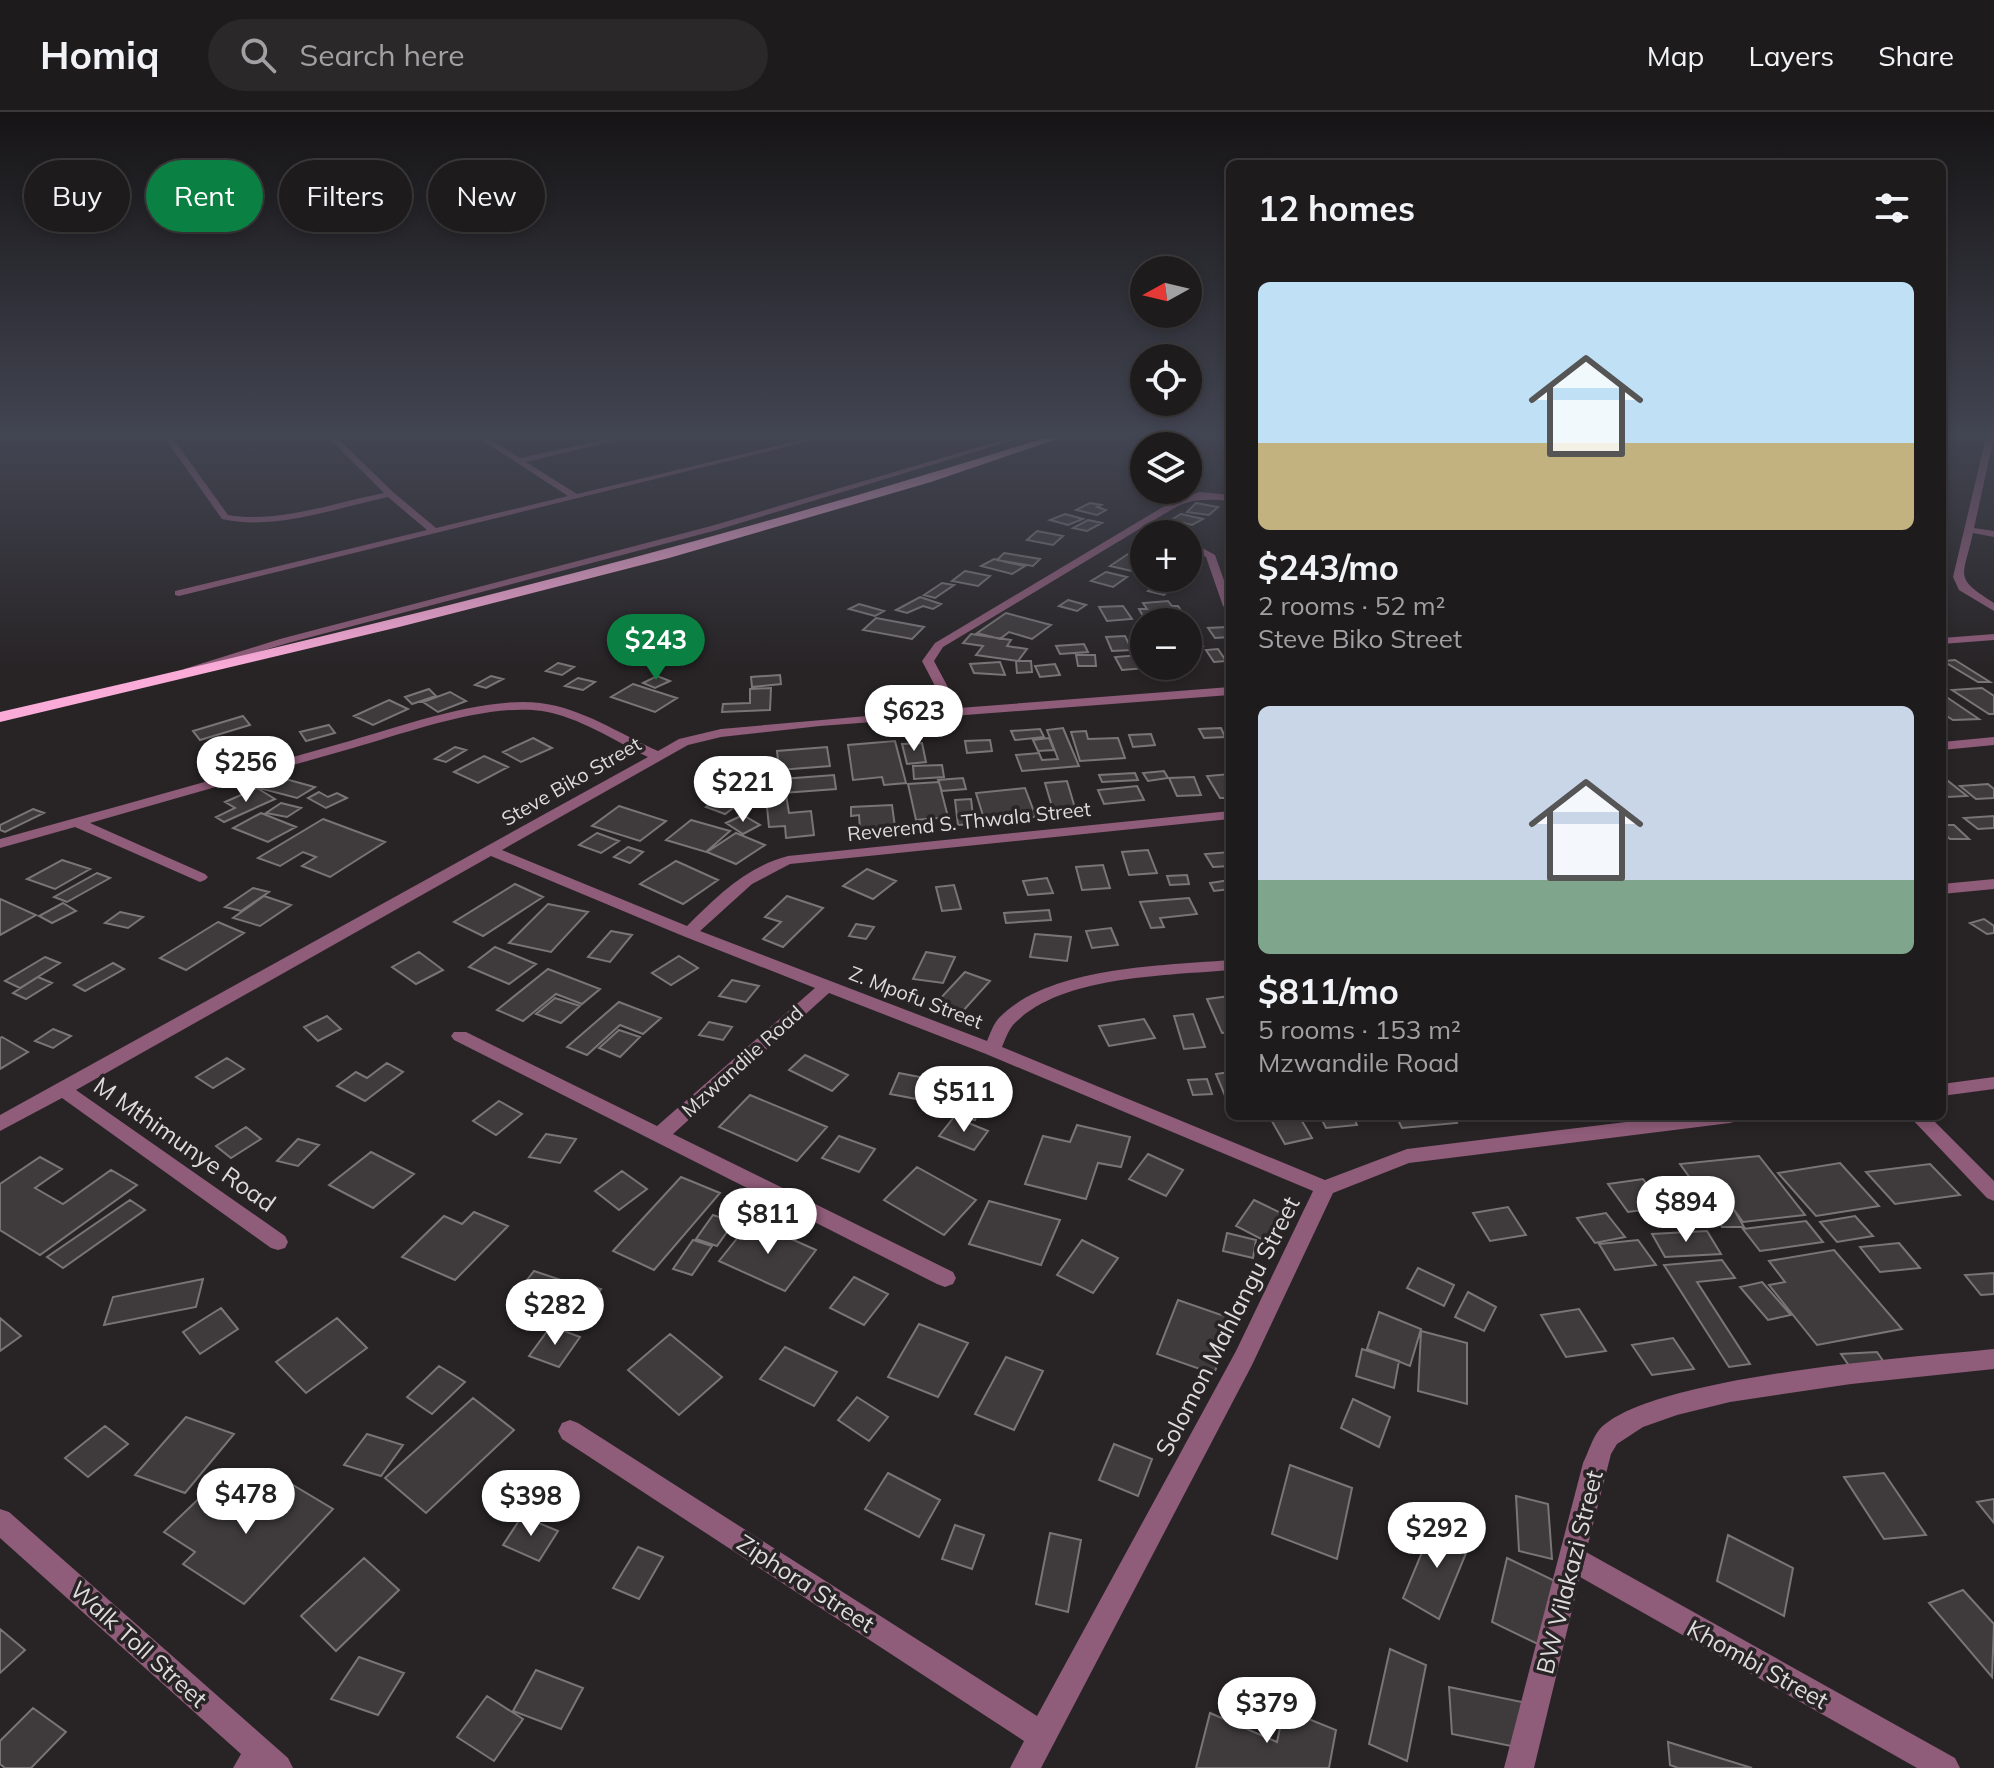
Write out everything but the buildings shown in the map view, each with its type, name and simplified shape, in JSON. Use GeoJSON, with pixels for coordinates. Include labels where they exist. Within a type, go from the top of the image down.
{"type":"FeatureCollection","features":[{"type":"Feature","properties":{"kind":"highway"},"geometry":{"type":"LineString","coordinates":[[0,717],[401,622],[803,514]]}},
{"type":"Feature","properties":{"kind":"street"},"geometry":{"type":"LineString","coordinates":[[223,514],[231,520],[285,514]]}},
{"type":"Feature","properties":{"kind":"street"},"geometry":{"type":"LineString","coordinates":[[414,514],[434,531]]}},
{"type":"Feature","properties":{"kind":"street"},"geometry":{"type":"LineString","coordinates":[[179,593],[504,514]]}},
{"type":"Feature","properties":{"kind":"street"},"geometry":{"type":"LineString","coordinates":[[147,683],[284,641],[760,514]]}},
{"type":"Feature","properties":{"kind":"street"},"geometry":{"type":"LineString","coordinates":[[1973,514],[1960,583],[1994,608]]}},
{"type":"Feature","properties":{"kind":"street"},"geometry":{"type":"LineString","coordinates":[[1969,530],[1994,534]]}},
{"type":"Feature","properties":{"kind":"street"},"geometry":{"type":"LineString","coordinates":[[955,712],[930,667],[928,661],[933,650],[1130,532]]}},
{"type":"Feature","properties":{"kind":"street"},"geometry":{"type":"LineString","coordinates":[[1202,551],[1210,555],[1226,600]]}},
{"type":"Feature","properties":{"kind":"street"},"geometry":{"type":"LineString","coordinates":[[1946,641],[1994,637]]}},
{"type":"Feature","properties":{"kind":"street","name":"Steve Biko Street"},"geometry":{"type":"LineString","coordinates":[[0,1124],[655,755],[684,742],[721,733],[1226,691]]}},
{"type":"Feature","properties":{"kind":"street"},"geometry":{"type":"LineString","coordinates":[[0,844],[431,722],[480,712],[542,707],[655,755]]}},
{"type":"Feature","properties":{"kind":"street"},"geometry":{"type":"LineString","coordinates":[[1946,746],[1994,741]]}},
{"type":"Feature","properties":{"kind":"street","name":"Reverend S. Thwala Street"},"geometry":{"type":"LineString","coordinates":[[689,933],[744,881],[761,870],[788,860],[1226,815]]}},
{"type":"Feature","properties":{"kind":"street"},"geometry":{"type":"LineString","coordinates":[[78,823],[200,877]]}},
{"type":"Feature","properties":{"kind":"street","name":"Z. Mpofu Street"},"geometry":{"type":"LineString","coordinates":[[490,850],[689,933],[992,1050],[1325,1188]]}},
{"type":"Feature","properties":{"kind":"street"},"geometry":{"type":"LineString","coordinates":[[1946,889],[1994,884]]}},
{"type":"Feature","properties":{"kind":"street"},"geometry":{"type":"LineString","coordinates":[[992,1050],[994,1037],[1008,1015],[1030,1000],[1055,990],[1111,978],[1226,965]]}},
{"type":"Feature","properties":{"kind":"street","name":"Mzwandile Road"},"geometry":{"type":"LineString","coordinates":[[658,1136],[826,987]]}},
{"type":"Feature","properties":{"kind":"street","name":"Mzwandile Road"},"geometry":{"type":"LineString","coordinates":[[460,1036],[945,1278]]}},
{"type":"Feature","properties":{"kind":"street"},"geometry":{"type":"LineString","coordinates":[[1946,1089],[1994,1083]]}},
{"type":"Feature","properties":{"kind":"street","name":"M Mthimunye Road"},"geometry":{"type":"LineString","coordinates":[[62,1089],[278,1242]]}},
{"type":"Feature","properties":{"kind":"street","name":"Solomon Mahlangu Street"},"geometry":{"type":"LineString","coordinates":[[1025,1768],[1244,1358],[1325,1188],[1407,1156],[1698,1120]]}},
{"type":"Feature","properties":{"kind":"street"},"geometry":{"type":"LineString","coordinates":[[1922,1120],[1994,1193]]}},
{"type":"Feature","properties":{"kind":"street","name":"BW Vilakazi Street"},"geometry":{"type":"LineString","coordinates":[[1519,1768],[1595,1463],[1609,1436],[1648,1412],[1783,1382],[1994,1359]]}},
{"type":"Feature","properties":{"kind":"street","name":"Ziphora Street"},"geometry":{"type":"LineString","coordinates":[[570,1431],[1042,1736]]}},
{"type":"Feature","properties":{"kind":"street","name":"Walk Toll Street"},"geometry":{"type":"LineString","coordinates":[[0,1521],[262,1763]]}},
{"type":"Feature","properties":{"kind":"street","name":"Khombi Street"},"geometry":{"type":"LineString","coordinates":[[1572,1559],[1945,1768]]}}]}
